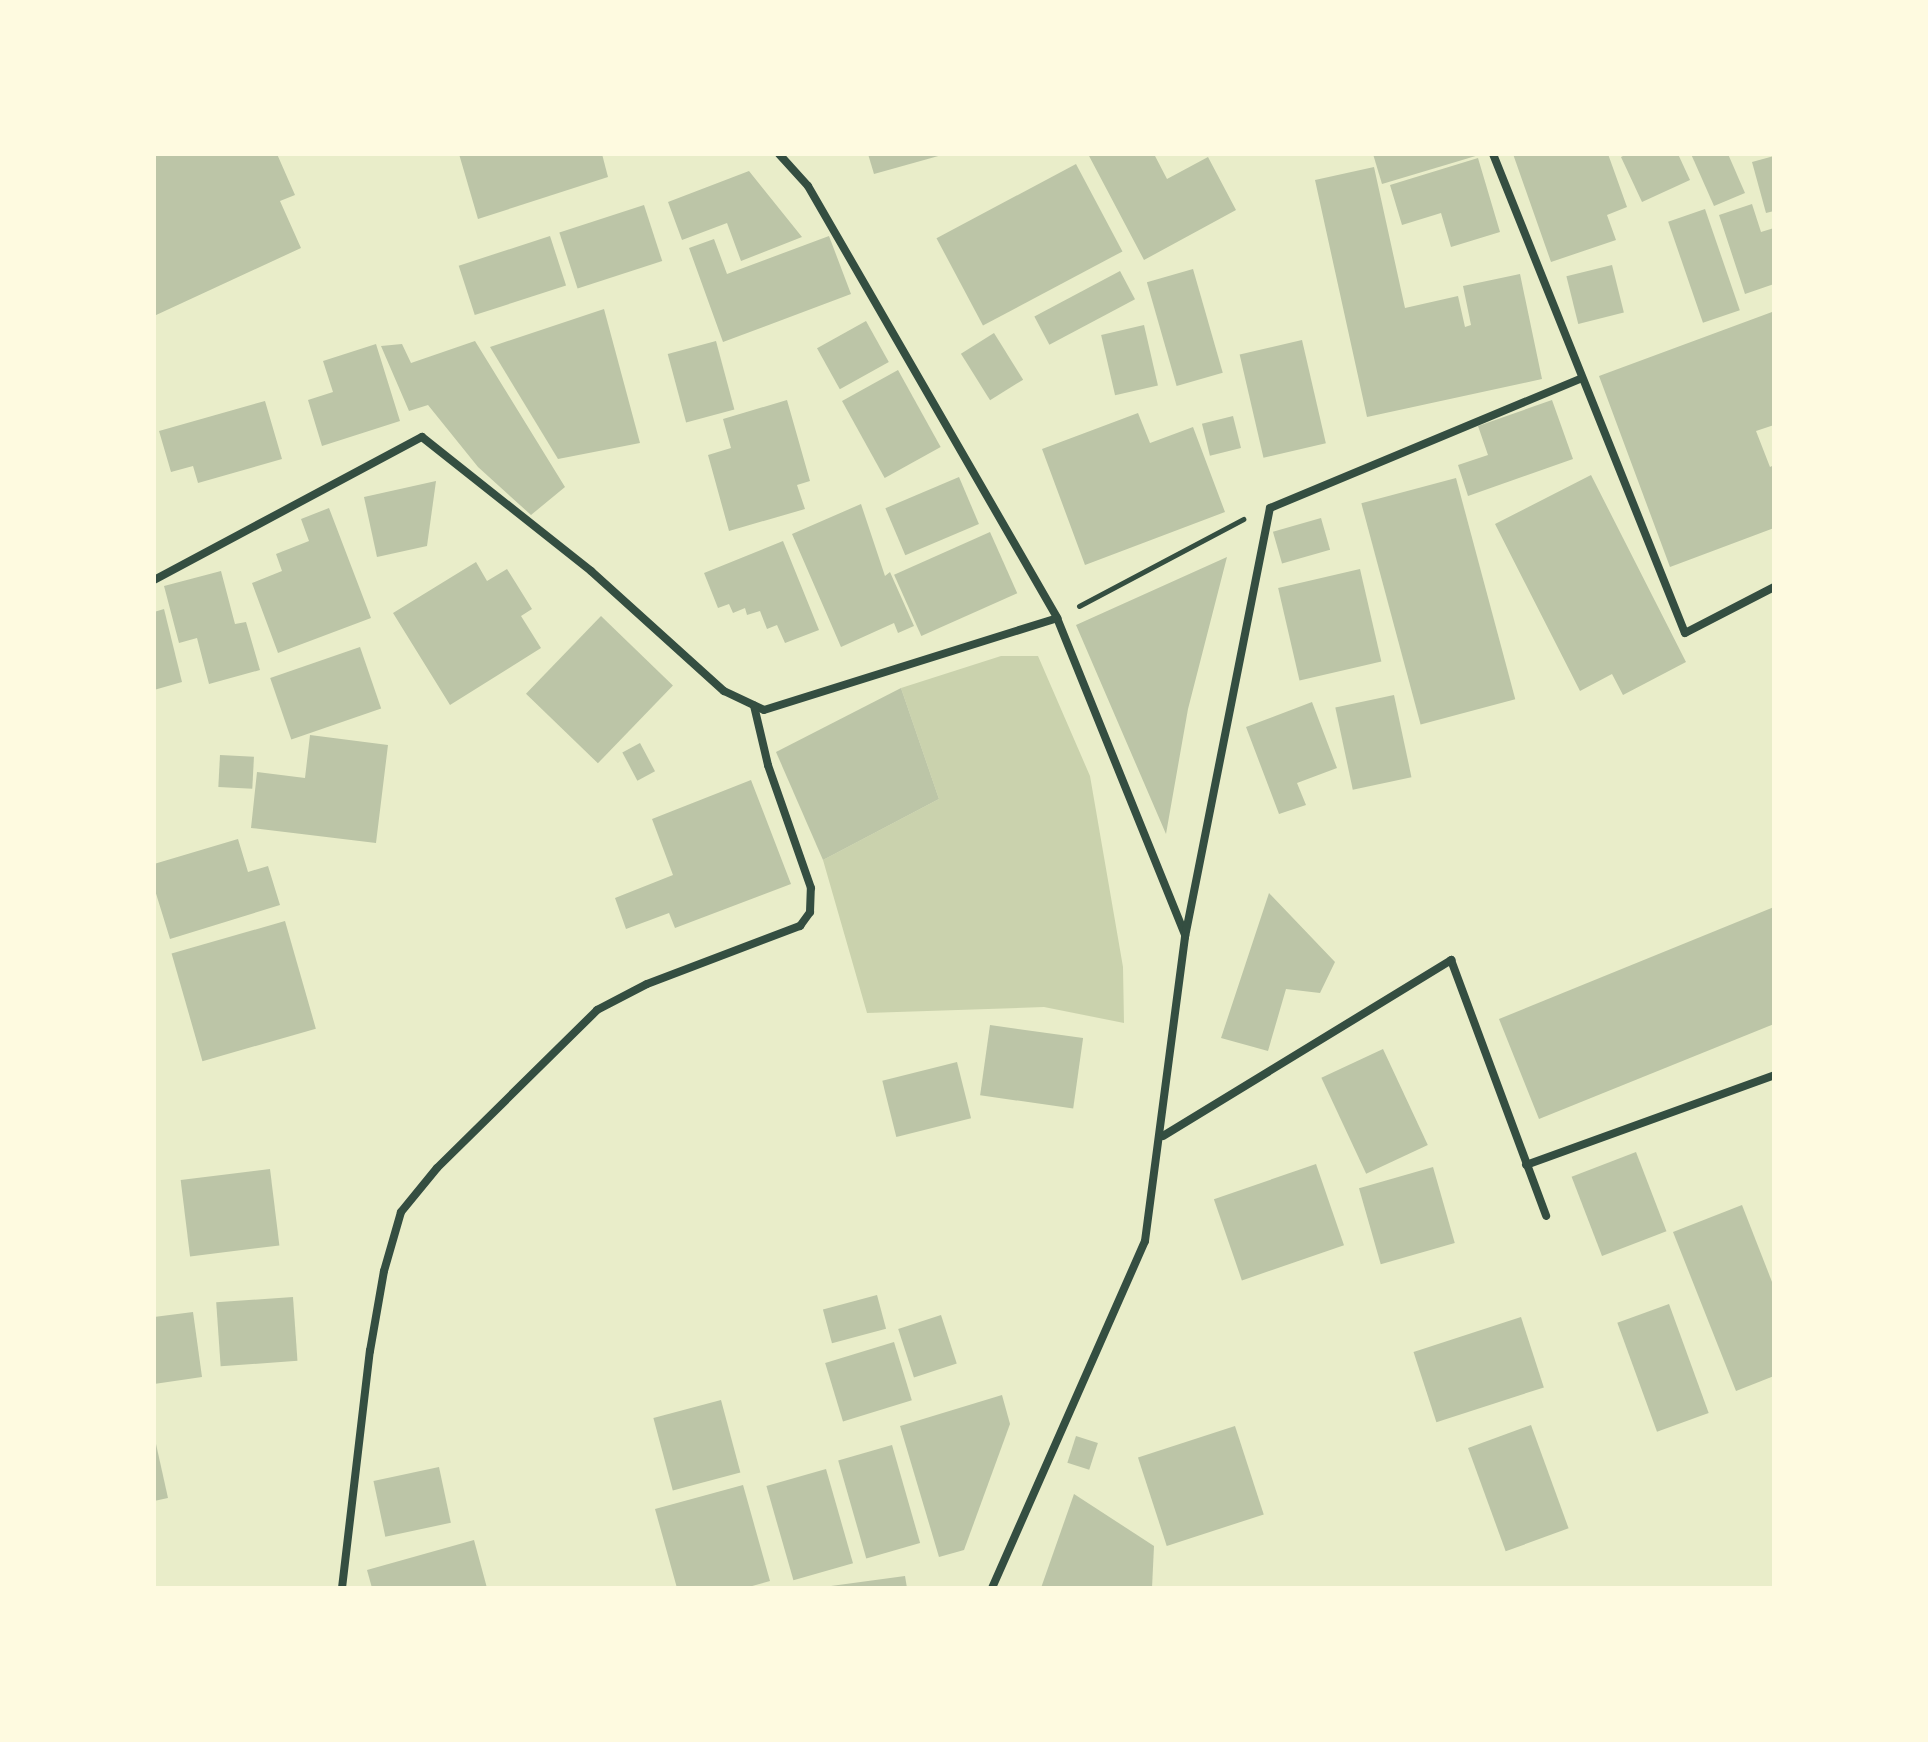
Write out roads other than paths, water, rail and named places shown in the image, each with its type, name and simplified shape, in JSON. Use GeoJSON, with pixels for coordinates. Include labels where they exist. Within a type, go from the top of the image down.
{"type":"FeatureCollection","features":[{"type":"Feature","properties":{"kind":"street"},"geometry":{"type":"LineString","coordinates":[[779,154],[808,186],[1057,618],[1185,937]]}},
{"type":"Feature","properties":{"kind":"street"},"geometry":{"type":"LineString","coordinates":[[1493,154],[1580,379],[1685,633],[1774,587]]}},
{"type":"Feature","properties":{"kind":"street"},"geometry":{"type":"LineString","coordinates":[[992,1588],[1145,1241],[1163,1136],[1185,937],[1270,508],[1580,379]]}},
{"type":"Feature","properties":{"kind":"street"},"geometry":{"type":"LineString","coordinates":[[154,580],[422,437],[591,571],[724,691],[764,710],[1057,618]]}},
{"type":"Feature","properties":{"kind":"street"},"geometry":{"type":"LineString","coordinates":[[342,1588],[370,1351],[384,1271],[401,1212],[437,1168],[597,1010],[647,984],[800,926],[810,912],[811,888],[768,765],[754,706]]}},
{"type":"Feature","properties":{"kind":"street"},"geometry":{"type":"LineString","coordinates":[[1163,1136],[1451,960],[1546,1216]]}},
{"type":"Feature","properties":{"kind":"street"},"geometry":{"type":"LineString","coordinates":[[1526,1165],[1774,1075]]}}]}
